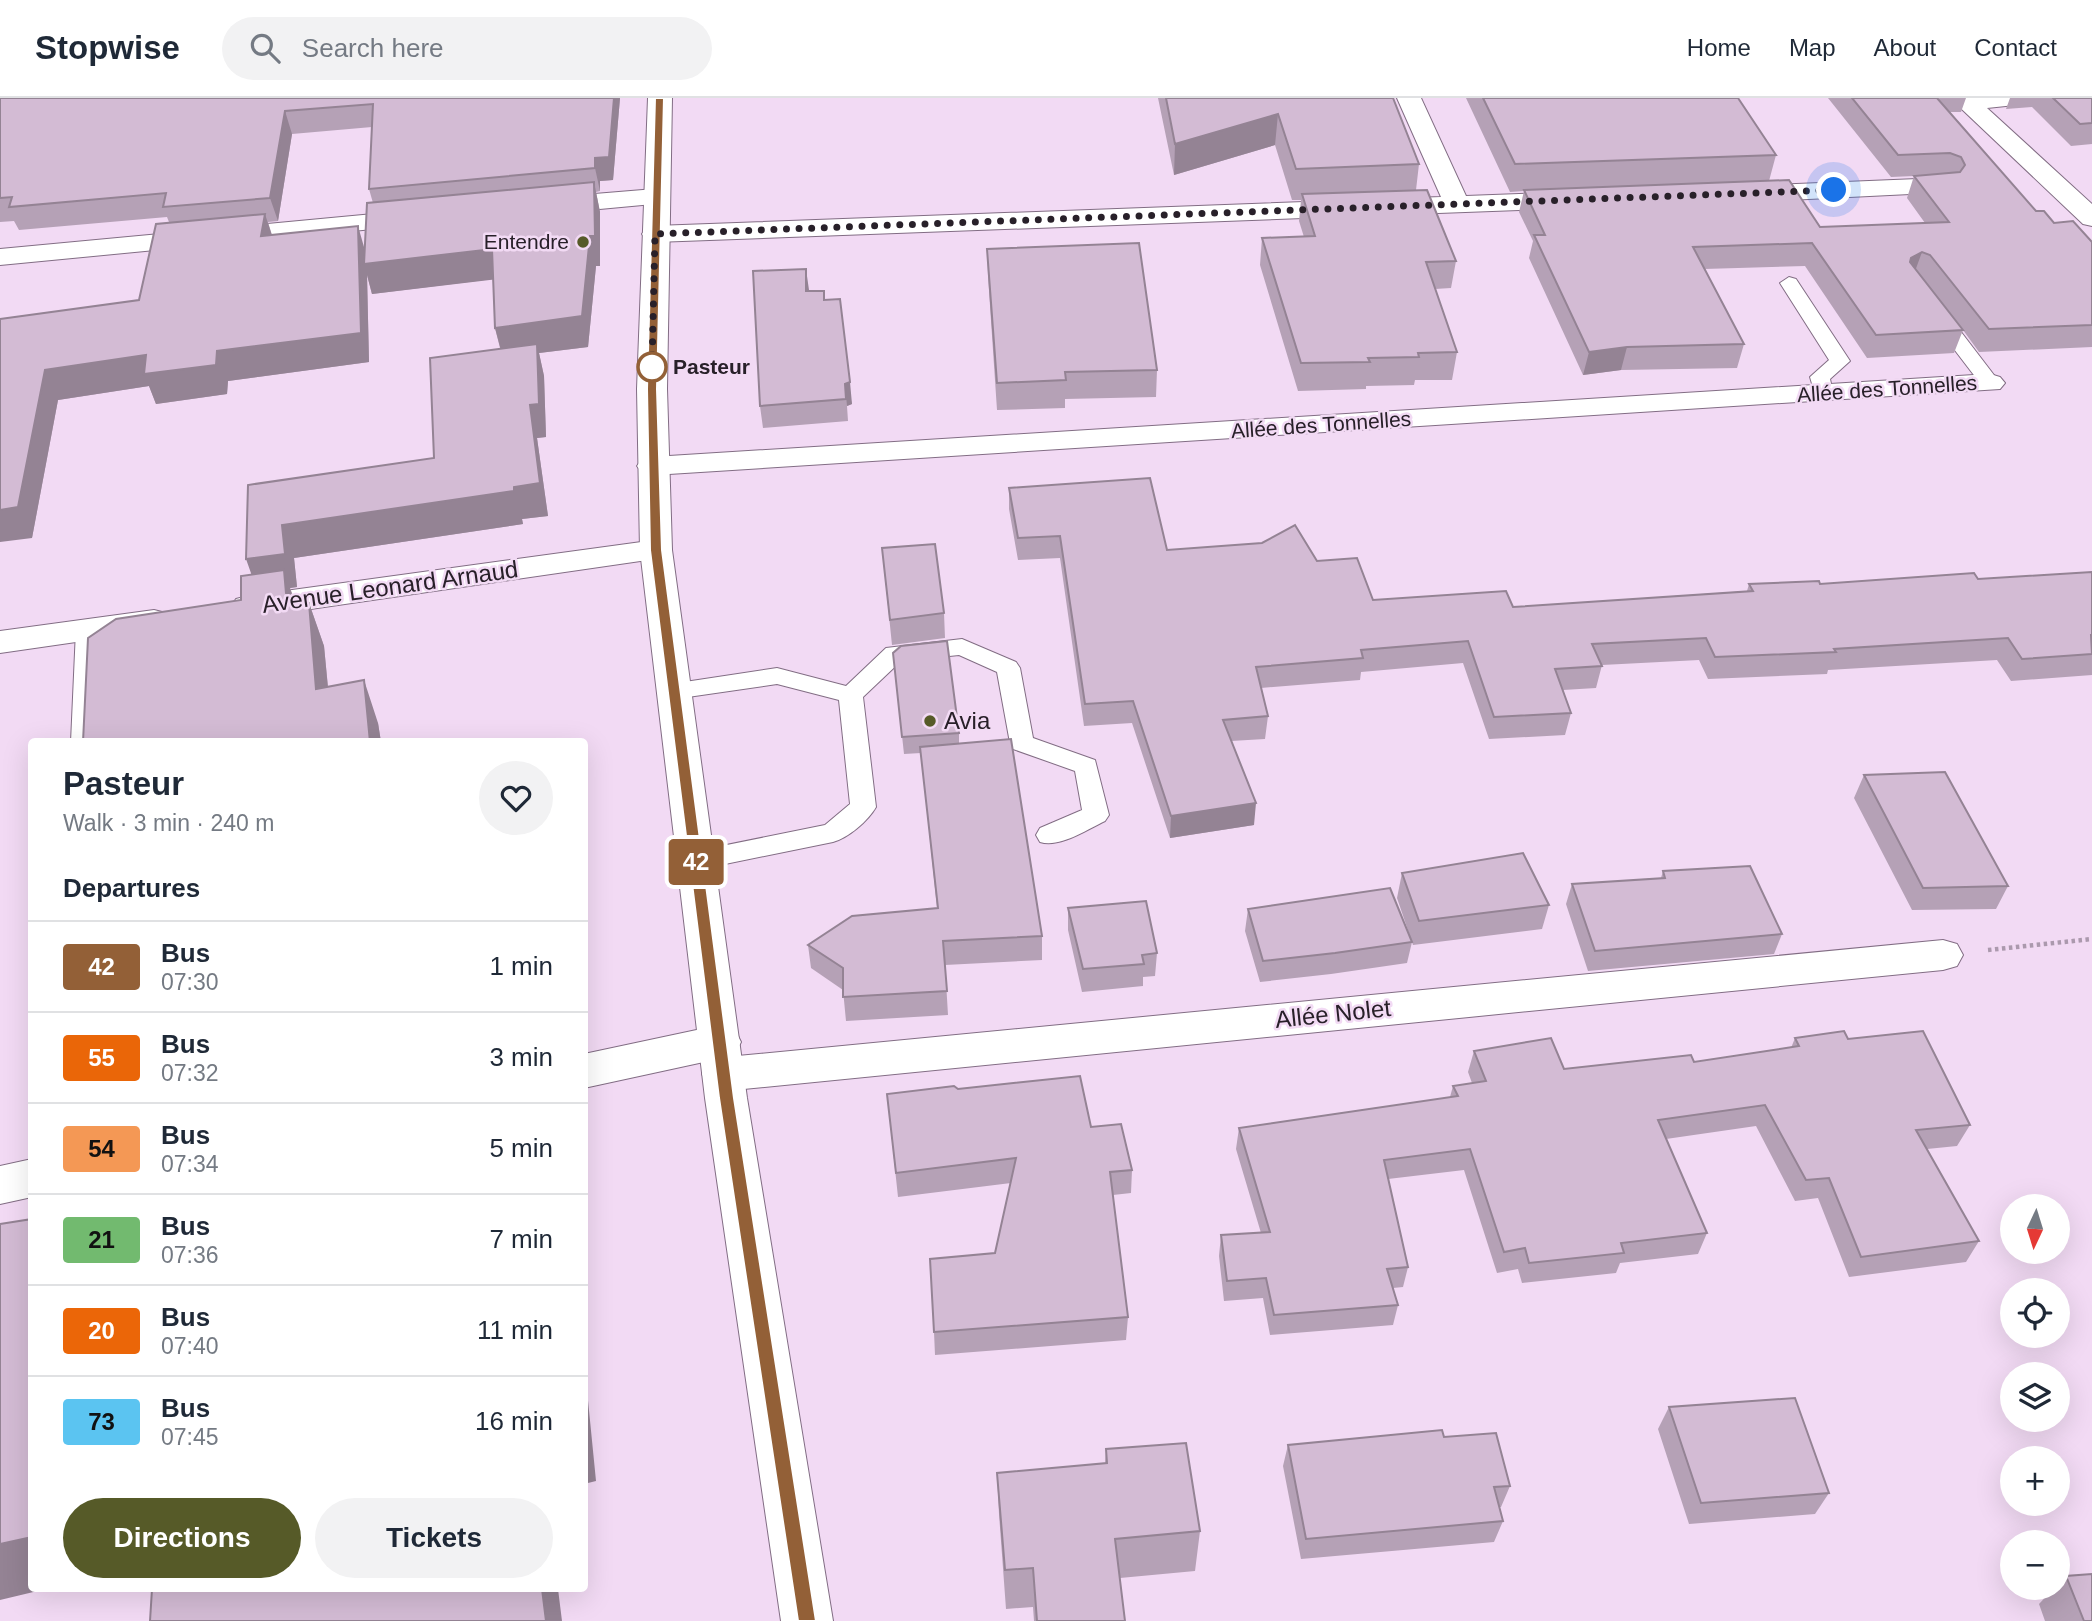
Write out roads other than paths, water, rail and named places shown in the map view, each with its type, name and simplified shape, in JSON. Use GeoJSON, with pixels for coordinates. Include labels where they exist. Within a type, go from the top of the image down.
{"type":"FeatureCollection","features":[{"type":"Feature","properties":{"kind":"street"},"geometry":{"type":"LineString","coordinates":[[660,98],[655,216],[653,466],[656,550],[722,1058],[807,1621]]}},
{"type":"Feature","properties":{"kind":"street"},"geometry":{"type":"LineString","coordinates":[[1409,98],[1457,204]]}},
{"type":"Feature","properties":{"kind":"street"},"geometry":{"type":"LineString","coordinates":[[1965,100],[2026,98]]}},
{"type":"Feature","properties":{"kind":"street"},"geometry":{"type":"LineString","coordinates":[[1965,100],[2092,218]]}},
{"type":"Feature","properties":{"kind":"street"},"geometry":{"type":"LineString","coordinates":[[1720,194],[1942,186]]}},
{"type":"Feature","properties":{"kind":"street"},"geometry":{"type":"LineString","coordinates":[[515,209],[655,216],[1457,204],[1595,199]]}},
{"type":"Feature","properties":{"kind":"street"},"geometry":{"type":"LineString","coordinates":[[0,257],[446,216]]}},
{"type":"Feature","properties":{"kind":"street","name":"Allée des Tonnelles"},"geometry":{"type":"LineString","coordinates":[[653,466],[1990,383]]}},
{"type":"Feature","properties":{"kind":"street","name":"Avenue Leonard Arnaud"},"geometry":{"type":"LineString","coordinates":[[0,642],[656,550]]}},
{"type":"Feature","properties":{"kind":"street","name":"Allée Nolet"},"geometry":{"type":"LineString","coordinates":[[588,1070],[1943,956]]}},
{"type":"Feature","properties":{"kind":"street"},"geometry":{"type":"LineString","coordinates":[[0,1185],[28,1179]]}},
{"type":"Feature","properties":{"kind":"lane"},"geometry":{"type":"LineString","coordinates":[[1789,283],[1840,361],[1820,377],[1823,393]]}},
{"type":"Feature","properties":{"kind":"lane"},"geometry":{"type":"LineString","coordinates":[[1928,303],[1990,383]]}},
{"type":"Feature","properties":{"kind":"lane"},"geometry":{"type":"LineString","coordinates":[[83,738],[88,630]]}},
{"type":"Feature","properties":{"kind":"lane"},"geometry":{"type":"LineString","coordinates":[[851,695],[894,654],[962,647],[1009,668],[1022,743],[1086,766],[1096,815],[1049,835]]}},
{"type":"Feature","properties":{"kind":"lane"},"geometry":{"type":"LineString","coordinates":[[674,691],[777,676],[851,695]]}},
{"type":"Feature","properties":{"kind":"lane"},"geometry":{"type":"LineString","coordinates":[[696,860],[833,833],[863,807],[851,695]]}},
{"type":"Feature","properties":{"kind":"place","name":"Entendre"},"geometry":{"type":"Point","coordinates":[583,242]}},
{"type":"Feature","properties":{"kind":"place","name":"Pasteur"},"geometry":{"type":"Point","coordinates":[652,367]}},
{"type":"Feature","properties":{"kind":"place","name":"Avia"},"geometry":{"type":"Point","coordinates":[930,721]}}]}
